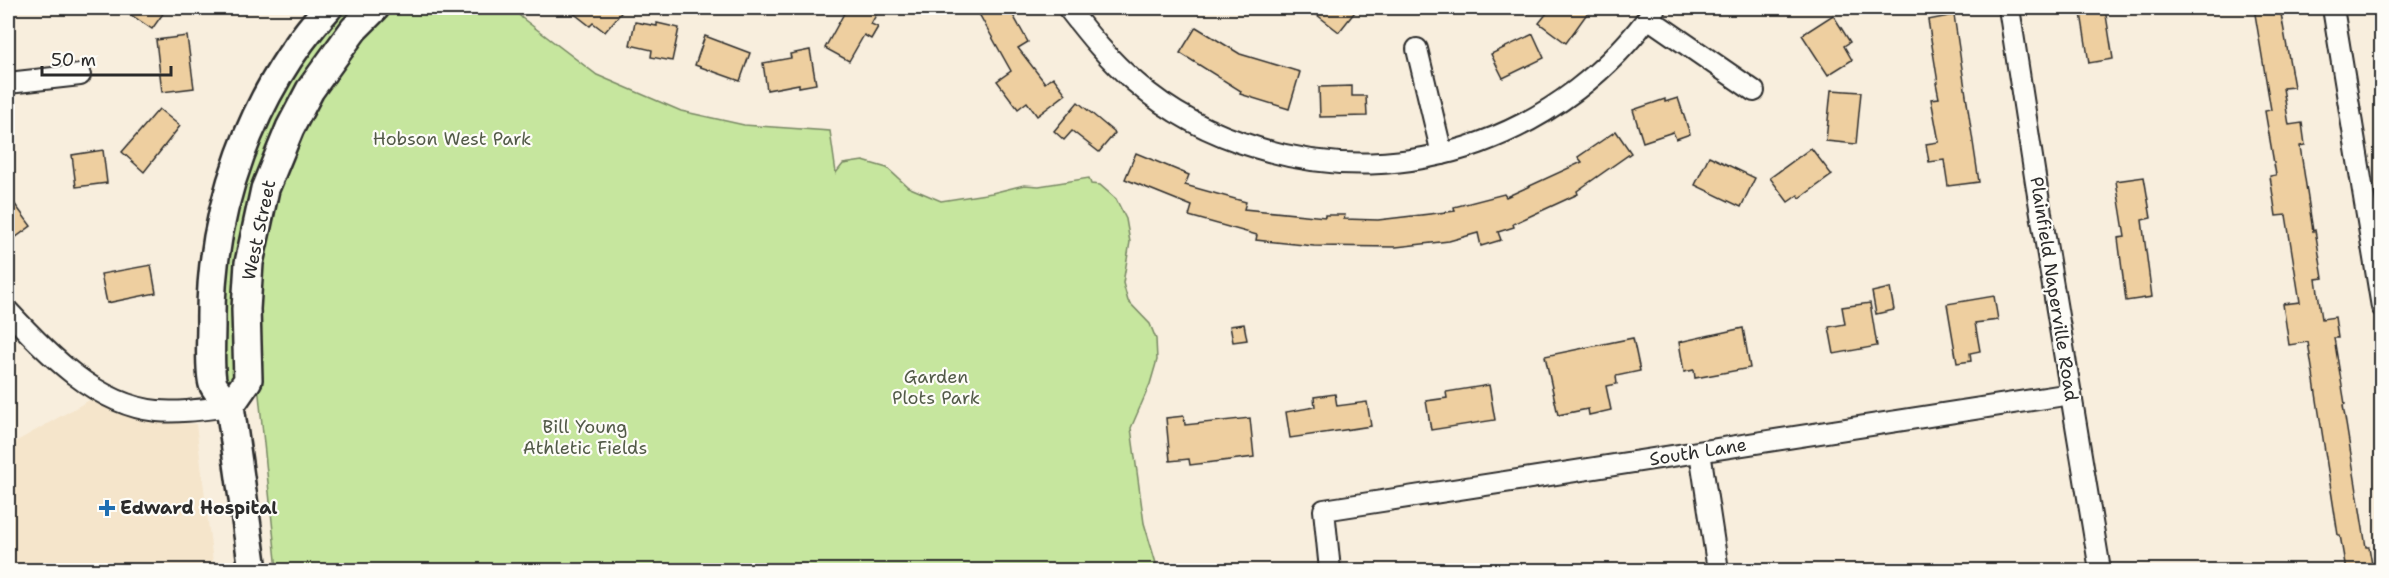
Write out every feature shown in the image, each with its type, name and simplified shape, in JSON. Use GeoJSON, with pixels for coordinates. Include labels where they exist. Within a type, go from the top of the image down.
{"type":"FeatureCollection","features":[{"type":"Feature","properties":{"kind":"street","name":"West Street"},"geometry":{"type":"LineString","coordinates":[[253,570],[230,406],[213,384],[211,340],[214,267],[226,202],[248,135],[289,59],[328,8]]}},
{"type":"Feature","properties":{"kind":"street","name":"West Street"},"geometry":{"type":"LineString","coordinates":[[230,406],[248,380],[246,309],[249,263],[265,189],[290,128],[310,90],[354,29],[375,8]]}},
{"type":"Feature","properties":{"kind":"street"},"geometry":{"type":"LineString","coordinates":[[1068,8],[1102,51],[1136,83],[1188,119],[1242,143],[1279,154],[1326,162],[1377,164],[1442,154],[1504,134],[1563,100],[1610,62],[1636,34],[1651,13],[1754,91]]}},
{"type":"Feature","properties":{"kind":"street","name":"Plainfield Naperville Road"},"geometry":{"type":"LineString","coordinates":[[2009,8],[2100,570]]}},
{"type":"Feature","properties":{"kind":"street"},"geometry":{"type":"LineString","coordinates":[[2333,8],[2382,308]]}},
{"type":"Feature","properties":{"kind":"street"},"geometry":{"type":"LineString","coordinates":[[1417,49],[1442,154]]}},
{"type":"Feature","properties":{"kind":"street"},"geometry":{"type":"LineString","coordinates":[[8,83],[80,75]]}},
{"type":"Feature","properties":{"kind":"street"},"geometry":{"type":"LineString","coordinates":[[8,310],[28,332],[70,370],[89,385],[119,401],[142,408],[169,411],[230,406]]}},
{"type":"Feature","properties":{"kind":"street","name":"South Lane"},"geometry":{"type":"LineString","coordinates":[[1330,570],[1324,510],[2071,394]]}},
{"type":"Feature","properties":{"kind":"street"},"geometry":{"type":"LineString","coordinates":[[1700,452],[1718,570]]}},
{"type":"Feature","properties":{"kind":"shaded area","name":"Edward Hospital"},"geometry":{"type":"Polygon","coordinates":[[[93,398],[125,415],[159,422],[196,424],[214,570],[8,570],[8,446],[93,398]]]}},
{"type":"Feature","properties":{"kind":"green space"},"geometry":{"type":"Polygon","coordinates":[[[342,8],[361,8],[299,90],[236,372],[233,382],[226,391],[219,329],[221,285],[238,194],[284,86],[342,8]]]}},
{"type":"Feature","properties":{"kind":"green space","name":"Garden Plots Park"},"geometry":{"type":"Polygon","coordinates":[[[389,8],[513,8],[522,18],[597,75],[681,111],[744,125],[830,131],[836,173],[843,164],[863,161],[887,168],[908,187],[941,201],[1024,185],[1039,186],[1089,178],[1091,184],[1100,185],[1116,199],[1126,219],[1130,242],[1123,283],[1128,301],[1150,324],[1156,339],[1157,360],[1150,384],[1131,428],[1144,523],[1158,570],[277,570],[255,356],[265,232],[276,187],[312,106],[380,16],[389,8]]]}},
{"type":"Feature","properties":{"kind":"building"},"geometry":{"type":"Polygon","coordinates":[[[121,8],[167,8],[152,29],[121,8]]]}},
{"type":"Feature","properties":{"kind":"building"},"geometry":{"type":"Polygon","coordinates":[[[567,8],[625,8],[605,32],[593,23],[590,26],[567,8]]]}},
{"type":"Feature","properties":{"kind":"building"},"geometry":{"type":"Polygon","coordinates":[[[847,8],[862,8],[876,15],[871,24],[878,27],[871,39],[864,35],[849,61],[825,48],[847,8]]]}},
{"type":"Feature","properties":{"kind":"building"},"geometry":{"type":"Polygon","coordinates":[[[985,8],[1009,8],[1028,42],[1018,48],[1045,83],[1053,77],[1066,94],[1037,116],[1027,102],[1018,109],[997,81],[1011,71],[978,12],[985,8]]]}},
{"type":"Feature","properties":{"kind":"building"},"geometry":{"type":"Polygon","coordinates":[[[1308,8],[1358,8],[1339,32],[1308,8]]]}},
{"type":"Feature","properties":{"kind":"building"},"geometry":{"type":"Polygon","coordinates":[[[1551,8],[1591,8],[1566,43],[1539,23],[1551,8]]]}},
{"type":"Feature","properties":{"kind":"building"},"geometry":{"type":"Polygon","coordinates":[[[2254,8],[2280,8],[2294,87],[2283,88],[2289,125],[2302,123],[2305,145],[2300,146],[2323,278],[2316,279],[2322,319],[2335,317],[2338,338],[2334,338],[2345,404],[2343,405],[2366,547],[2369,547],[2373,570],[2346,570],[2340,535],[2338,535],[2308,342],[2289,345],[2283,304],[2300,302],[2286,215],[2276,216],[2270,176],[2276,175],[2265,111],[2271,110],[2254,8]]]}},
{"type":"Feature","properties":{"kind":"building"},"geometry":{"type":"Polygon","coordinates":[[[2105,9],[2113,59],[2089,63],[2081,13],[2105,9]]]}},
{"type":"Feature","properties":{"kind":"building"},"geometry":{"type":"Polygon","coordinates":[[[1833,15],[1850,42],[1844,46],[1852,60],[1828,75],[1802,35],[1833,15]]]}},
{"type":"Feature","properties":{"kind":"building"},"geometry":{"type":"Polygon","coordinates":[[[1954,15],[1979,182],[1948,186],[1944,160],[1929,162],[1926,144],[1939,142],[1931,99],[1939,98],[1936,83],[1938,83],[1928,20],[1954,15]]]}},
{"type":"Feature","properties":{"kind":"building"},"geometry":{"type":"Polygon","coordinates":[[[635,22],[657,26],[657,23],[679,28],[672,61],[651,57],[652,50],[630,45],[635,22]]]}},
{"type":"Feature","properties":{"kind":"building"},"geometry":{"type":"Polygon","coordinates":[[[1196,27],[1240,54],[1300,72],[1289,109],[1240,94],[1241,91],[1180,53],[1196,27]]]}},
{"type":"Feature","properties":{"kind":"building"},"geometry":{"type":"Polygon","coordinates":[[[1533,34],[1544,58],[1503,78],[1491,54],[1533,34]]]}},
{"type":"Feature","properties":{"kind":"building"},"geometry":{"type":"Polygon","coordinates":[[[187,36],[194,88],[162,92],[156,40],[187,36]]]}},
{"type":"Feature","properties":{"kind":"building"},"geometry":{"type":"Polygon","coordinates":[[[705,36],[750,53],[740,81],[695,65],[705,36]]]}},
{"type":"Feature","properties":{"kind":"building"},"geometry":{"type":"Polygon","coordinates":[[[810,50],[816,84],[799,87],[799,84],[767,90],[763,63],[791,58],[790,54],[810,50]]]}},
{"type":"Feature","properties":{"kind":"building"},"geometry":{"type":"Polygon","coordinates":[[[1352,86],[1352,96],[1366,96],[1367,116],[1320,117],[1319,87],[1352,86]]]}},
{"type":"Feature","properties":{"kind":"building"},"geometry":{"type":"Polygon","coordinates":[[[1831,90],[1861,92],[1856,144],[1826,141],[1831,90]]]}},
{"type":"Feature","properties":{"kind":"building"},"geometry":{"type":"Polygon","coordinates":[[[1678,98],[1690,134],[1676,139],[1673,132],[1643,142],[1633,110],[1665,99],[1665,102],[1678,98]]]}},
{"type":"Feature","properties":{"kind":"building"},"geometry":{"type":"Polygon","coordinates":[[[1078,102],[1115,133],[1099,152],[1072,131],[1064,140],[1054,131],[1078,102]]]}},
{"type":"Feature","properties":{"kind":"building"},"geometry":{"type":"Polygon","coordinates":[[[159,109],[180,126],[144,172],[122,152],[159,109]]]}},
{"type":"Feature","properties":{"kind":"building"},"geometry":{"type":"Polygon","coordinates":[[[1616,131],[1631,153],[1577,191],[1578,194],[1513,224],[1514,227],[1498,232],[1501,240],[1481,246],[1478,233],[1449,241],[1396,247],[1314,246],[1256,240],[1257,235],[1189,216],[1192,206],[1125,179],[1136,153],[1189,175],[1185,185],[1246,202],[1244,209],[1325,217],[1325,215],[1345,215],[1344,219],[1378,220],[1455,211],[1454,207],[1504,194],[1506,197],[1582,162],[1578,157],[1616,131]]]}},
{"type":"Feature","properties":{"kind":"building"},"geometry":{"type":"Polygon","coordinates":[[[1811,148],[1832,175],[1800,198],[1798,195],[1788,202],[1770,178],[1811,148]]]}},
{"type":"Feature","properties":{"kind":"building"},"geometry":{"type":"Polygon","coordinates":[[[103,150],[107,183],[76,187],[72,155],[103,150]]]}},
{"type":"Feature","properties":{"kind":"building"},"geometry":{"type":"Polygon","coordinates":[[[1709,156],[1755,178],[1741,207],[1695,185],[1709,156]]]}},
{"type":"Feature","properties":{"kind":"building"},"geometry":{"type":"Polygon","coordinates":[[[2144,177],[2151,218],[2142,220],[2152,297],[2126,301],[2118,238],[2125,237],[2116,181],[2144,177]]]}},
{"type":"Feature","properties":{"kind":"building"},"geometry":{"type":"Polygon","coordinates":[[[8,195],[31,226],[8,243],[8,195]]]}},
{"type":"Feature","properties":{"kind":"building"},"geometry":{"type":"Polygon","coordinates":[[[151,265],[156,293],[107,303],[101,274],[151,265]]]}},
{"type":"Feature","properties":{"kind":"building"},"geometry":{"type":"Polygon","coordinates":[[[1890,288],[1894,310],[1876,314],[1872,292],[1890,288]]]}},
{"type":"Feature","properties":{"kind":"building"},"geometry":{"type":"Polygon","coordinates":[[[1994,296],[1998,320],[1975,323],[1980,351],[1970,353],[1971,361],[1957,363],[1947,304],[1994,296]]]}},
{"type":"Feature","properties":{"kind":"building"},"geometry":{"type":"Polygon","coordinates":[[[1870,303],[1877,346],[1834,354],[1829,327],[1845,324],[1842,307],[1870,303]]]}},
{"type":"Feature","properties":{"kind":"building"},"geometry":{"type":"Polygon","coordinates":[[[1244,324],[1247,340],[1233,342],[1230,326],[1244,324]]]}},
{"type":"Feature","properties":{"kind":"building"},"geometry":{"type":"Polygon","coordinates":[[[1743,328],[1750,368],[1695,378],[1694,370],[1684,372],[1679,342],[1743,328]]]}},
{"type":"Feature","properties":{"kind":"building"},"geometry":{"type":"Polygon","coordinates":[[[1633,338],[1640,371],[1616,376],[1617,384],[1606,386],[1611,410],[1589,415],[1588,409],[1558,415],[1545,356],[1633,338]]]}},
{"type":"Feature","properties":{"kind":"building"},"geometry":{"type":"Polygon","coordinates":[[[1489,385],[1495,420],[1431,430],[1426,401],[1447,398],[1446,392],[1489,385]]]}},
{"type":"Feature","properties":{"kind":"building"},"geometry":{"type":"Polygon","coordinates":[[[1335,394],[1337,406],[1367,402],[1371,426],[1290,438],[1286,412],[1315,407],[1314,397],[1335,394]]]}},
{"type":"Feature","properties":{"kind":"building"},"geometry":{"type":"Polygon","coordinates":[[[1184,416],[1185,425],[1250,418],[1254,457],[1190,465],[1189,459],[1170,461],[1166,418],[1184,416]]]}},
{"type":"Feature","properties":{"kind":"place","name":"Edward Hospital"},"geometry":{"type":"Point","coordinates":[107,508]}},
{"type":"Feature","properties":{"kind":"park label","name":"Hobson West Park"},"geometry":{"type":"Point","coordinates":[452,139]}},
{"type":"Feature","properties":{"kind":"park label","name":"Bill Young Athletic Fields"},"geometry":{"type":"Point","coordinates":[585,437]}}]}
